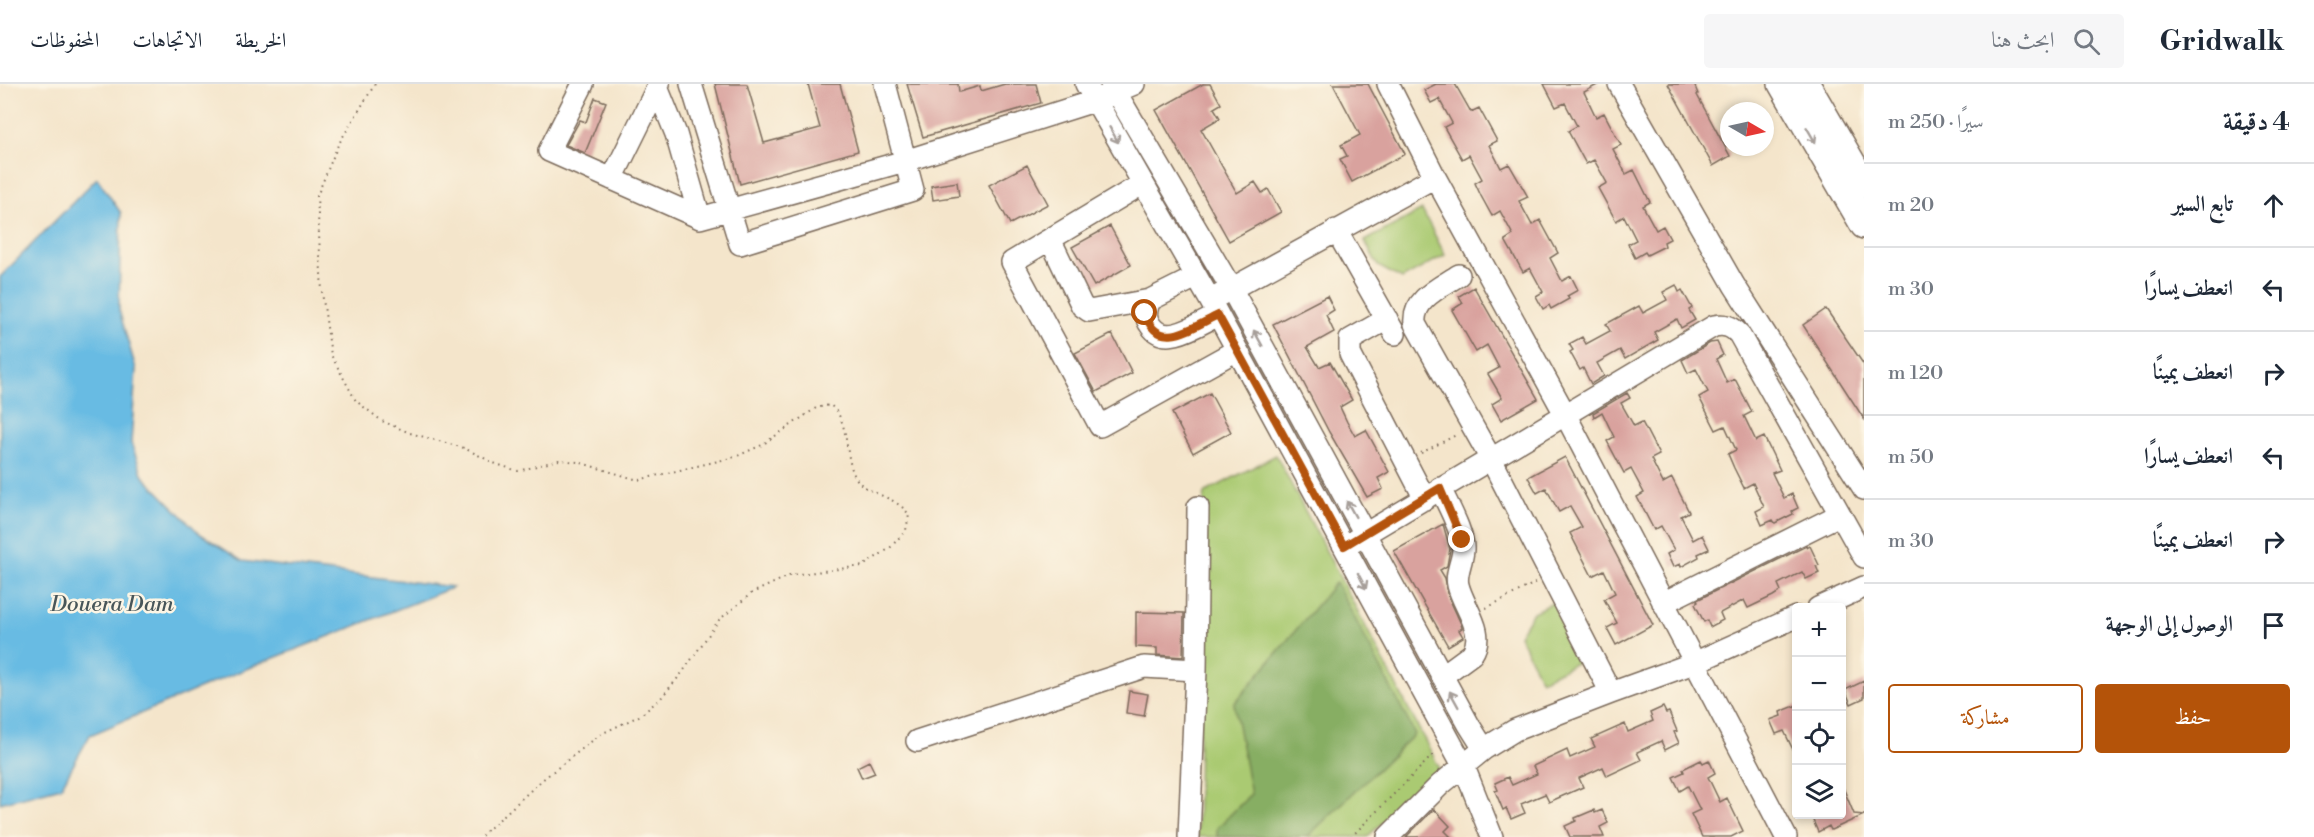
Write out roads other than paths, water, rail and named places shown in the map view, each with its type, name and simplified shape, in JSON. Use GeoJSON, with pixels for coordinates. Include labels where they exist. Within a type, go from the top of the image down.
{"type":"FeatureCollection","features":[{"type":"Feature","properties":{"kind":"main road"},"geometry":{"type":"LineString","coordinates":[[1782,84],[1864,225]]}},
{"type":"Feature","properties":{"kind":"main road"},"geometry":{"type":"LineString","coordinates":[[1806,84],[1864,184]]}},
{"type":"Feature","properties":{"kind":"street"},"geometry":{"type":"LineString","coordinates":[[583,84],[549,151],[700,218],[905,161],[1090,93],[1120,87],[1484,749]]}},
{"type":"Feature","properties":{"kind":"street"},"geometry":{"type":"LineString","coordinates":[[691,84],[740,244],[913,190],[885,84]]}},
{"type":"Feature","properties":{"kind":"street"},"geometry":{"type":"LineString","coordinates":[[1388,84],[1435,177],[1565,414],[1786,837]]}},
{"type":"Feature","properties":{"kind":"street"},"geometry":{"type":"LineString","coordinates":[[1619,84],[1734,285],[1864,489]]}},
{"type":"Feature","properties":{"kind":"street"},"geometry":{"type":"LineString","coordinates":[[612,179],[658,85]]}},
{"type":"Feature","properties":{"kind":"street"},"geometry":{"type":"LineString","coordinates":[[658,85],[676,134],[700,218]]}},
{"type":"Feature","properties":{"kind":"street"},"geometry":{"type":"LineString","coordinates":[[1090,93],[1214,308],[1461,762],[1492,837]]}},
{"type":"Feature","properties":{"kind":"street"},"geometry":{"type":"LineString","coordinates":[[1150,300],[1145,313],[1155,332],[1166,336],[1179,333],[1214,308],[1231,288],[1435,177]]}},
{"type":"Feature","properties":{"kind":"street"},"geometry":{"type":"LineString","coordinates":[[1142,183],[1012,262],[1100,426],[1237,350]]}},
{"type":"Feature","properties":{"kind":"street"},"geometry":{"type":"LineString","coordinates":[[1336,230],[1391,326],[1350,340],[1350,354],[1463,545],[1458,582],[1478,637],[1476,649],[1472,654],[1442,676]]}},
{"type":"Feature","properties":{"kind":"street"},"geometry":{"type":"LineString","coordinates":[[1050,239],[1082,306],[1089,311],[1150,300],[1196,277]]}},
{"type":"Feature","properties":{"kind":"street"},"geometry":{"type":"LineString","coordinates":[[1459,274],[1422,301],[1416,309],[1415,324],[1491,459],[1611,693]]}},
{"type":"Feature","properties":{"kind":"street"},"geometry":{"type":"LineString","coordinates":[[1344,546],[1714,326],[1727,326],[1739,334],[1864,557]]}},
{"type":"Feature","properties":{"kind":"street"},"geometry":{"type":"LineString","coordinates":[[1189,837],[1196,670],[1198,507]]}},
{"type":"Feature","properties":{"kind":"street"},"geometry":{"type":"LineString","coordinates":[[1663,603],[1839,515]]}},
{"type":"Feature","properties":{"kind":"street"},"geometry":{"type":"LineString","coordinates":[[1836,603],[1860,596]]}},
{"type":"Feature","properties":{"kind":"street"},"geometry":{"type":"LineString","coordinates":[[1388,837],[1461,762],[1531,723],[1694,663],[1792,619]]}},
{"type":"Feature","properties":{"kind":"street"},"geometry":{"type":"LineString","coordinates":[[917,741],[1144,667],[1196,670]]}},
{"type":"Feature","properties":{"kind":"water","name":"Douera Dam"},"geometry":{"type":"Polygon","coordinates":[[[97,178],[121,213],[119,310],[136,369],[131,443],[143,476],[199,533],[242,561],[454,587],[236,673],[90,735],[61,787],[0,803],[0,277],[97,178]]]}}]}
